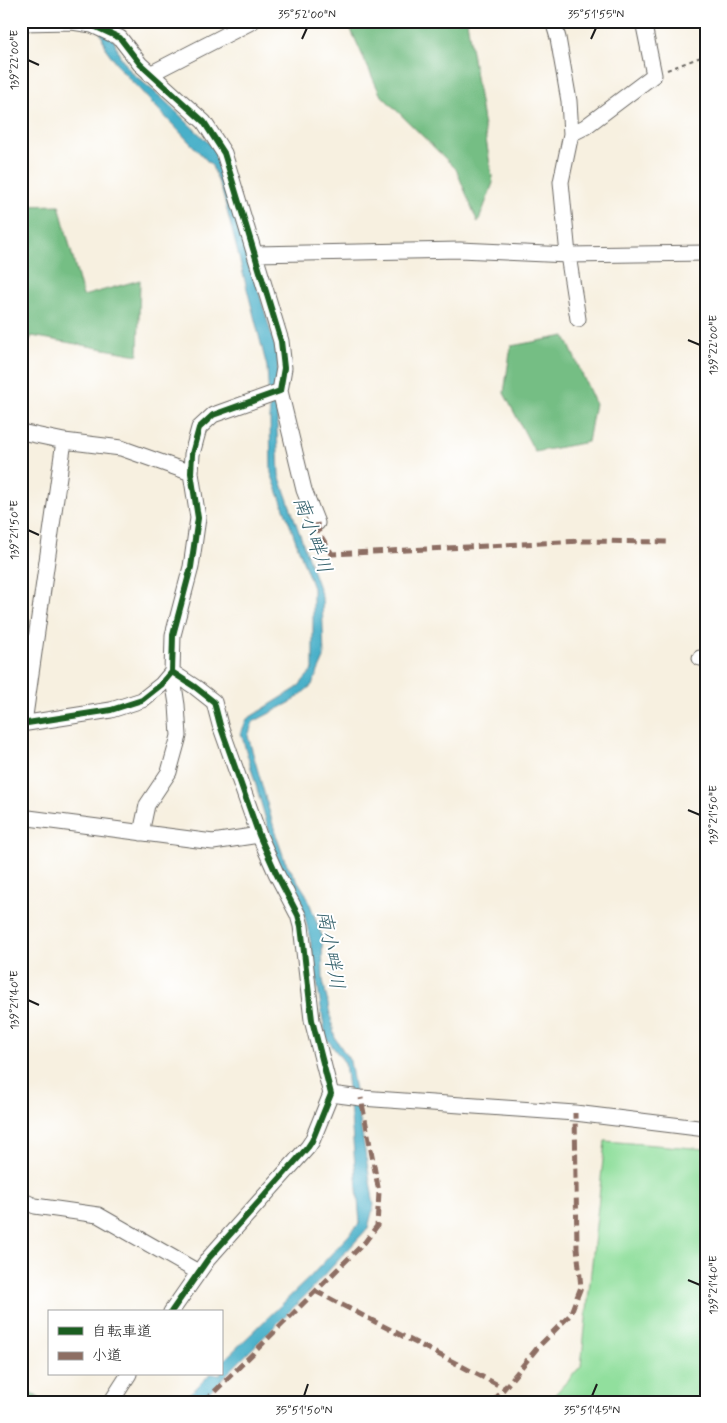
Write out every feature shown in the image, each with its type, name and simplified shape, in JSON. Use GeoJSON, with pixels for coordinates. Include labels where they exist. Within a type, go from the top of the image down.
{"type":"FeatureCollection","features":[{"type":"Feature","properties":{"kind":"street"},"geometry":{"type":"LineString","coordinates":[[150,74],[253,21]]}},
{"type":"Feature","properties":{"kind":"street"},"geometry":{"type":"LineString","coordinates":[[553,21],[558,38],[569,102],[572,134],[561,182],[568,255],[578,319]]}},
{"type":"Feature","properties":{"kind":"street"},"geometry":{"type":"LineString","coordinates":[[572,134],[592,122],[654,75],[643,21]]}},
{"type":"Feature","properties":{"kind":"street"},"geometry":{"type":"LineString","coordinates":[[21,23],[72,22],[92,24],[120,38],[140,64],[204,122],[224,153],[282,341],[284,368],[280,391],[304,490],[317,523]]}},
{"type":"Feature","properties":{"kind":"street"},"geometry":{"type":"LineString","coordinates":[[255,254],[460,250],[568,255],[706,252]]}},
{"type":"Feature","properties":{"kind":"street"},"geometry":{"type":"LineString","coordinates":[[142,833],[147,805],[169,772],[179,736],[172,672],[173,635],[191,567],[198,518],[191,472],[192,454],[199,428],[213,415],[280,391]]}},
{"type":"Feature","properties":{"kind":"street"},"geometry":{"type":"LineString","coordinates":[[21,432],[121,448],[191,472]]}},
{"type":"Feature","properties":{"kind":"street"},"geometry":{"type":"LineString","coordinates":[[64,440],[23,724],[111,710],[142,700],[172,672]]}},
{"type":"Feature","properties":{"kind":"street"},"geometry":{"type":"LineString","coordinates":[[172,672],[196,687],[214,702],[220,725],[259,835],[298,915],[302,926],[312,1020],[336,1095],[308,1147],[198,1272],[172,1310]]}},
{"type":"Feature","properties":{"kind":"street"},"geometry":{"type":"LineString","coordinates":[[21,817],[213,842],[259,835]]}},
{"type":"Feature","properties":{"kind":"street"},"geometry":{"type":"LineString","coordinates":[[336,1095],[575,1113],[706,1128]]}},
{"type":"Feature","properties":{"kind":"street"},"geometry":{"type":"LineString","coordinates":[[21,1200],[35,1206],[98,1215],[198,1272]]}},
{"type":"Feature","properties":{"kind":"street"},"geometry":{"type":"LineString","coordinates":[[111,1402],[128,1376]]}},
{"type":"Feature","properties":{"kind":"path"},"geometry":{"type":"LineString","coordinates":[[654,75],[706,55]]}},
{"type":"Feature","properties":{"kind":"green space"},"geometry":{"type":"Polygon","coordinates":[[[347,21],[467,21],[493,183],[478,223],[456,169],[380,94],[347,21]]]}},
{"type":"Feature","properties":{"kind":"green space"},"geometry":{"type":"Polygon","coordinates":[[[59,205],[83,296],[140,280],[138,355],[32,336],[21,356],[21,206],[59,205]]]}},
{"type":"Feature","properties":{"kind":"green space"},"geometry":{"type":"Polygon","coordinates":[[[565,336],[595,403],[588,442],[535,452],[504,393],[511,346],[565,336]]]}},
{"type":"Feature","properties":{"kind":"green space"},"geometry":{"type":"Polygon","coordinates":[[[605,1141],[706,1149],[706,1402],[548,1402],[581,1366],[605,1141]]]}},
{"type":"Feature","properties":{"kind":"green space"},"geometry":{"type":"Polygon","coordinates":[[[21,1385],[44,1402],[21,1402],[21,1385]]]}},
{"type":"Feature","properties":{"kind":"water"},"geometry":{"type":"Polygon","coordinates":[[[97,21],[107,21],[119,54],[131,72],[163,99],[217,151],[278,356],[277,430],[279,475],[322,597],[324,658],[312,685],[293,701],[253,722],[248,736],[285,861],[306,894],[322,936],[323,980],[335,1038],[350,1061],[374,1205],[368,1228],[308,1293],[208,1393],[196,1402],[178,1402],[208,1376],[222,1376],[222,1362],[310,1277],[360,1223],[345,1063],[326,1038],[310,939],[301,900],[278,862],[241,733],[247,719],[297,688],[313,669],[313,588],[271,473],[267,367],[222,191],[212,166],[122,71],[106,49],[97,21]]]}},
{"type":"Feature","properties":{"kind":"marked path"},"geometry":{"type":"LineString","coordinates":[[317,523],[319,533],[332,554],[581,541],[670,542]]}},
{"type":"Feature","properties":{"kind":"marked path"},"geometry":{"type":"LineString","coordinates":[[204,1402],[365,1242],[377,1226],[379,1192],[361,1098]]}},
{"type":"Feature","properties":{"kind":"marked path"},"geometry":{"type":"LineString","coordinates":[[493,1402],[538,1347],[570,1315],[581,1287],[577,1248],[575,1113]]}},
{"type":"Feature","properties":{"kind":"marked path"},"geometry":{"type":"LineString","coordinates":[[315,1291],[504,1388]]}},
{"type":"Feature","properties":{"kind":"cycle path"},"geometry":{"type":"LineString","coordinates":[[21,23],[72,22],[92,25],[120,38],[140,64],[204,122],[224,153],[281,341],[284,368],[280,391],[213,415],[199,428],[192,454],[191,473],[198,518],[191,567],[173,635],[172,672],[161,685],[142,700],[111,710],[21,724]]}},
{"type":"Feature","properties":{"kind":"cycle path"},"geometry":{"type":"LineString","coordinates":[[172,672],[214,702],[220,725],[259,835],[298,915],[301,926],[312,1020],[331,1094],[308,1147],[208,1259],[172,1310]]}},
{"type":"Feature","properties":{"kind":"water label","name":"南小畔川"},"geometry":{"type":"Point","coordinates":[312,535]}},
{"type":"Feature","properties":{"kind":"water label","name":"南小畔川"},"geometry":{"type":"Point","coordinates":[330,950]}}]}
